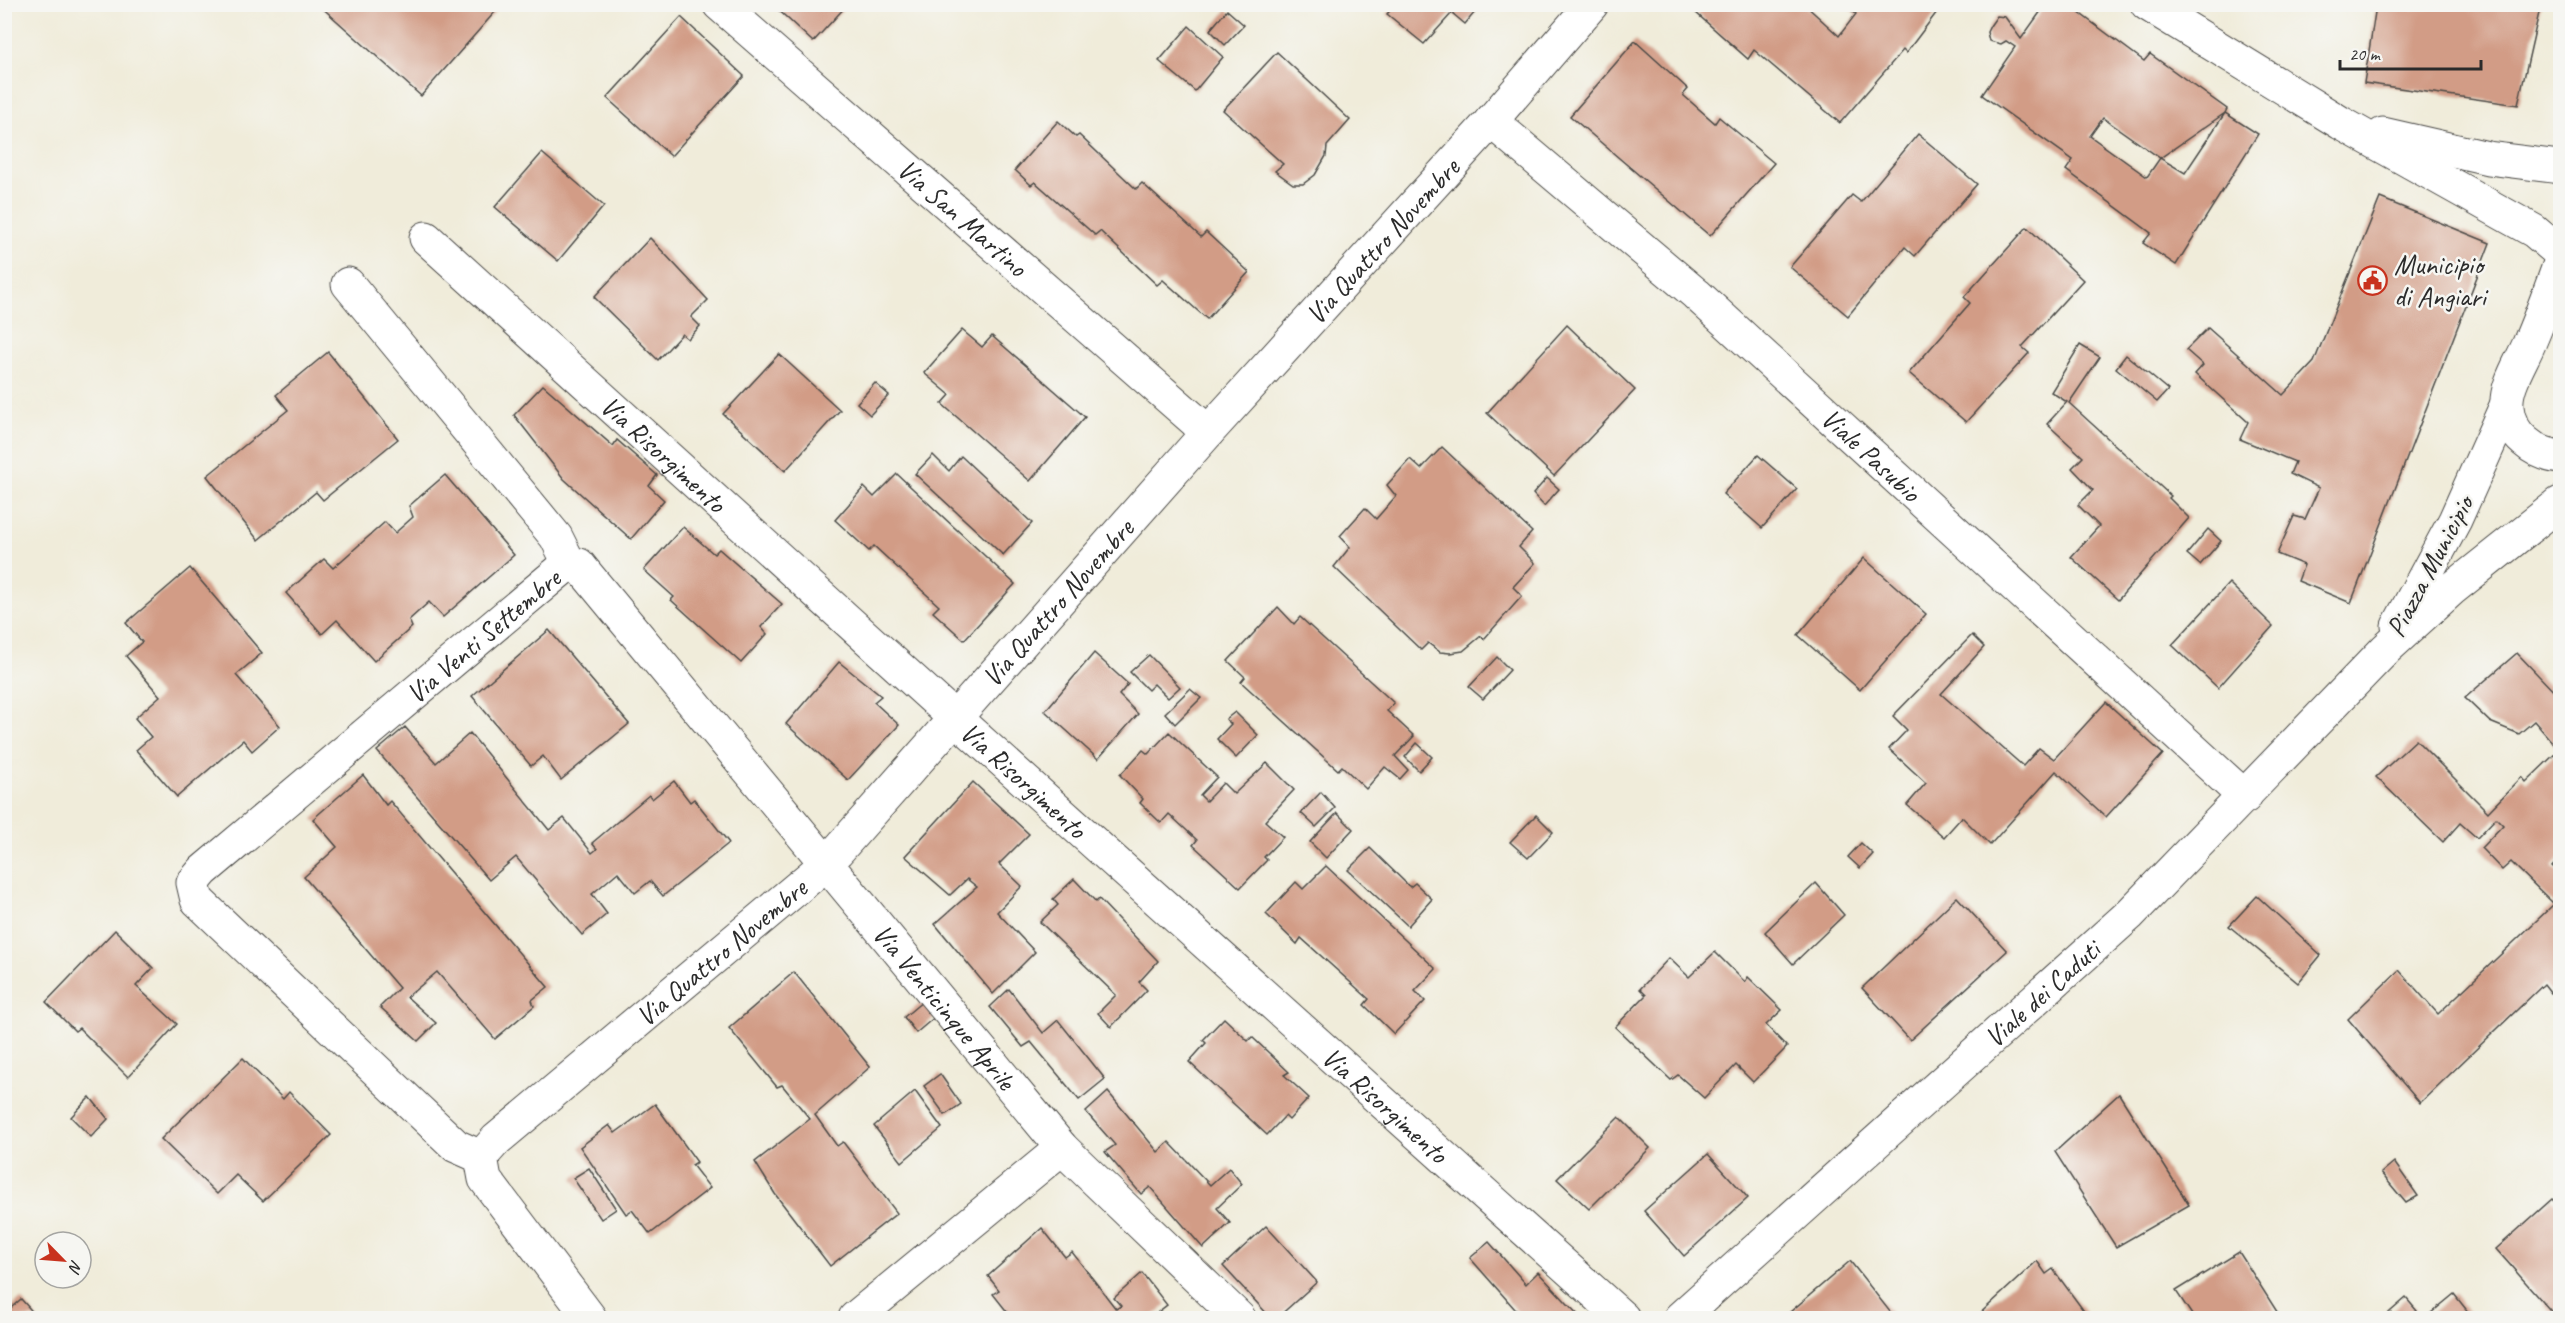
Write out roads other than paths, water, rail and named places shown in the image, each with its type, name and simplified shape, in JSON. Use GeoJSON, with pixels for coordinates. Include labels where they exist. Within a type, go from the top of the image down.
{"type":"FeatureCollection","features":[{"type":"Feature","properties":{"kind":"street","name":"Via San Martino"},"geometry":{"type":"LineString","coordinates":[[718,4],[1208,432]]}},
{"type":"Feature","properties":{"kind":"street","name":"Via Quattro Novembre"},"geometry":{"type":"LineString","coordinates":[[481,1157],[496,1140],[826,864],[956,720],[1208,432],[1491,121],[1592,4]]}},
{"type":"Feature","properties":{"kind":"street"},"geometry":{"type":"LineString","coordinates":[[2147,4],[2341,123],[2534,231],[2560,253]]}},
{"type":"Feature","properties":{"kind":"street","name":"Viale Pasubio"},"geometry":{"type":"LineString","coordinates":[[1491,121],[1695,294],[2245,797]]}},
{"type":"Feature","properties":{"kind":"street"},"geometry":{"type":"LineString","coordinates":[[2341,123],[2461,153],[2560,167]]}},
{"type":"Feature","properties":{"kind":"street","name":"Via Risorgimento"},"geometry":{"type":"LineString","coordinates":[[426,238],[956,720],[1623,1318]]}},
{"type":"Feature","properties":{"kind":"street","name":"Piazza Municipio"},"geometry":{"type":"LineString","coordinates":[[2385,649],[2455,520],[2506,406],[2513,379],[2560,264]]}},
{"type":"Feature","properties":{"kind":"street"},"geometry":{"type":"LineString","coordinates":[[348,284],[556,537],[569,563]]}},
{"type":"Feature","properties":{"kind":"street"},"geometry":{"type":"LineString","coordinates":[[2506,406],[2512,428],[2528,444],[2541,453],[2560,457]]}},
{"type":"Feature","properties":{"kind":"street","name":"Piazza Municipio"},"geometry":{"type":"LineString","coordinates":[[2385,649],[2512,538],[2560,503]]}},
{"type":"Feature","properties":{"kind":"street","name":"Via Venti Settembre"},"geometry":{"type":"LineString","coordinates":[[481,1157],[456,1146],[197,900],[193,883],[203,871],[569,563],[579,565],[584,570],[826,864]]}},
{"type":"Feature","properties":{"kind":"street","name":"Viale dei Caduti"},"geometry":{"type":"LineString","coordinates":[[1680,1318],[2129,915],[2385,649]]}},
{"type":"Feature","properties":{"kind":"street","name":"Via Venticinque Aprile"},"geometry":{"type":"LineString","coordinates":[[826,864],[1062,1148],[1239,1318]]}},
{"type":"Feature","properties":{"kind":"street"},"geometry":{"type":"LineString","coordinates":[[855,1318],[1062,1148]]}},
{"type":"Feature","properties":{"kind":"street"},"geometry":{"type":"LineString","coordinates":[[481,1157],[485,1179],[590,1318]]}},
{"type":"Feature","properties":{"kind":"place","name":"Municipio di Angiari"},"geometry":{"type":"Point","coordinates":[2373,280]}}]}
